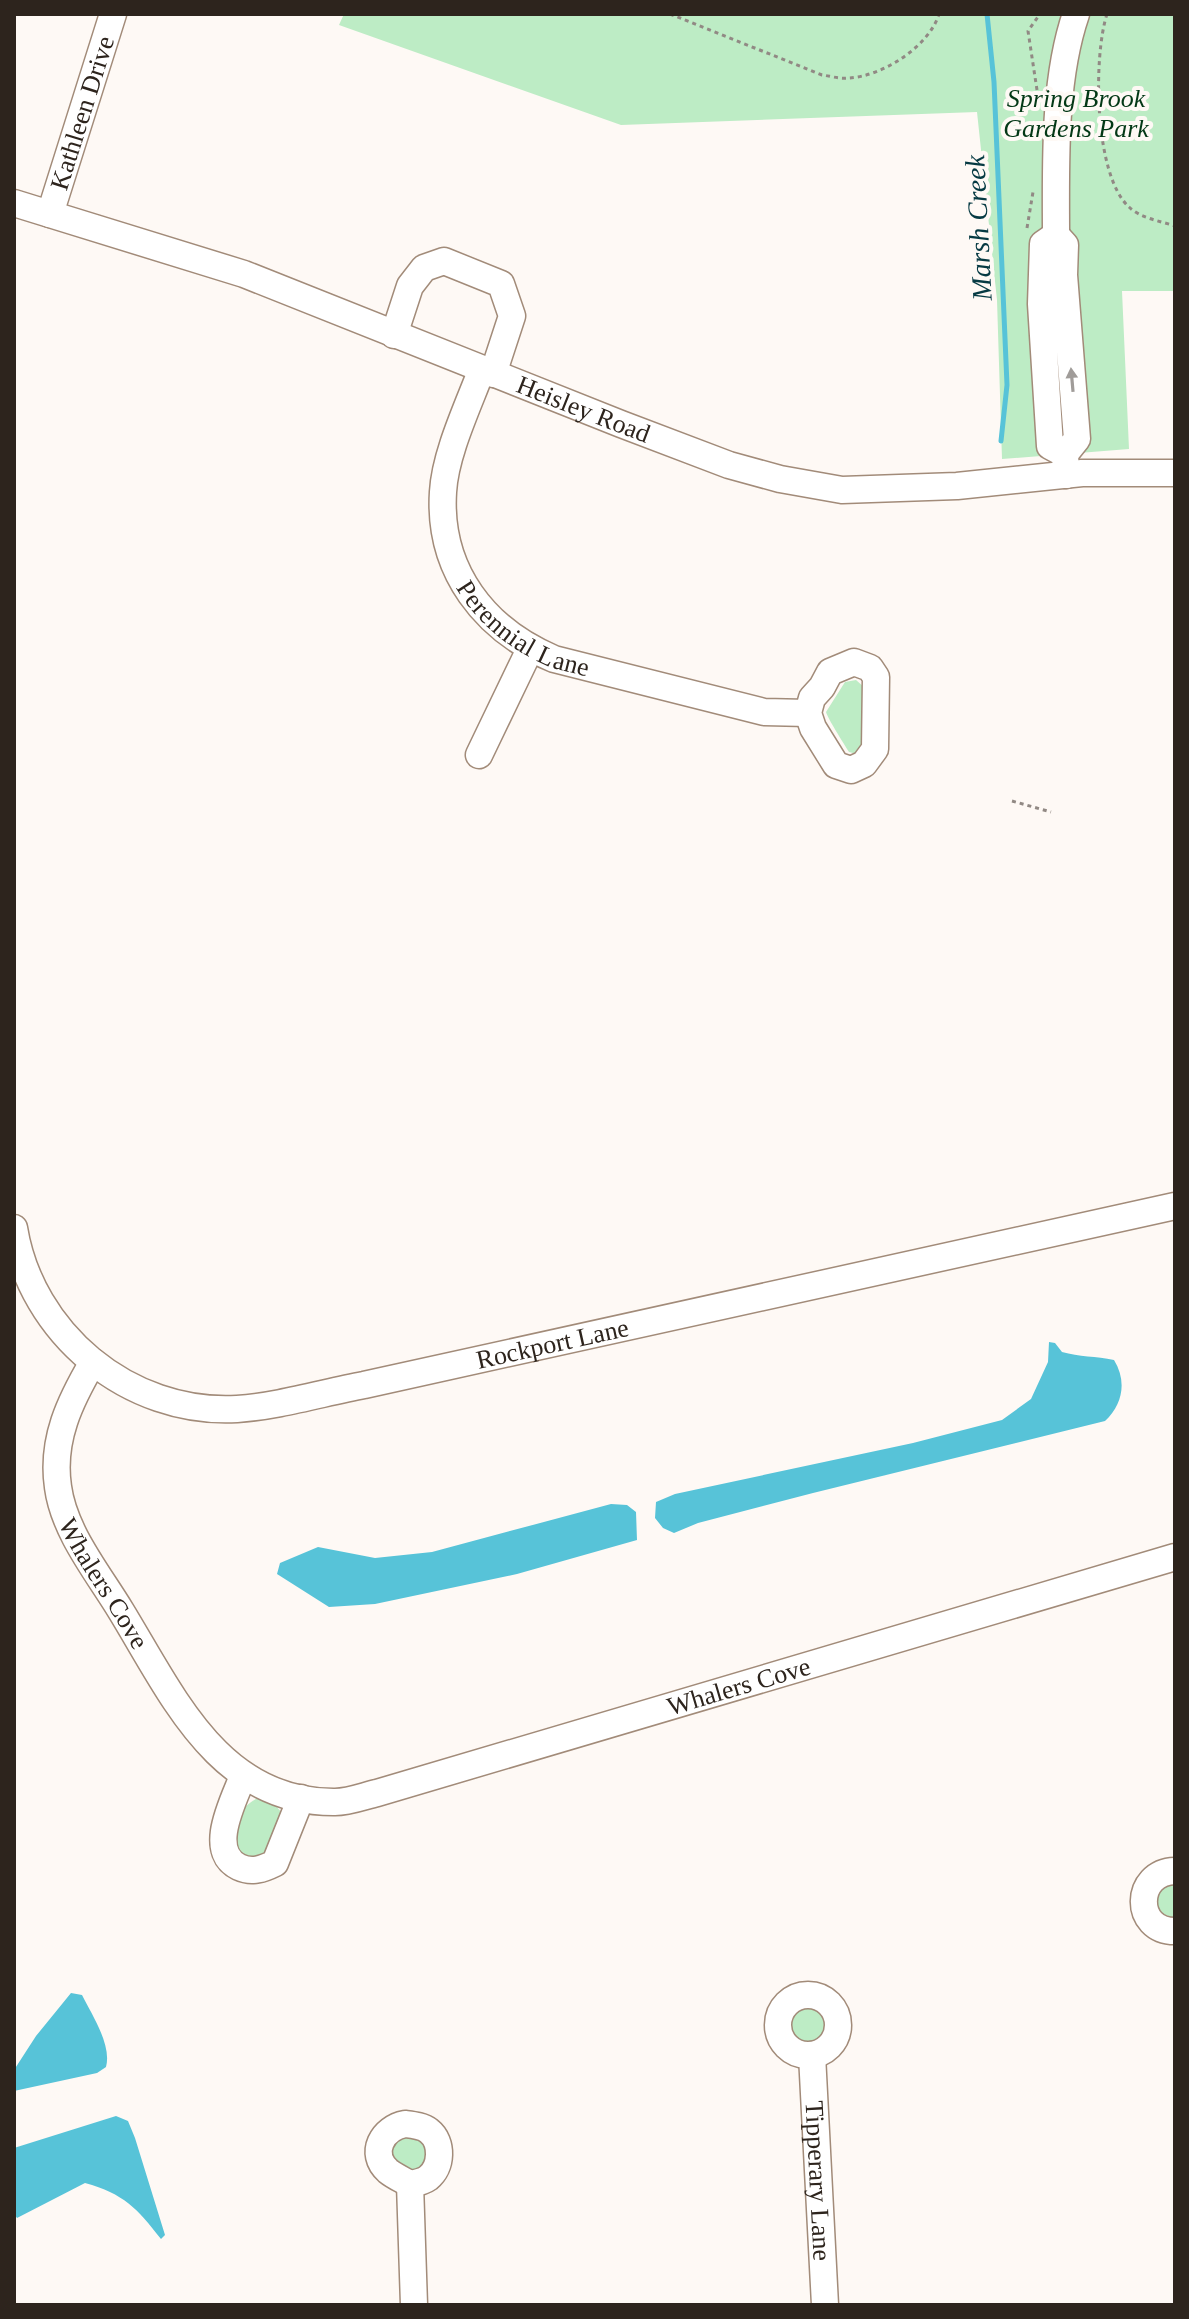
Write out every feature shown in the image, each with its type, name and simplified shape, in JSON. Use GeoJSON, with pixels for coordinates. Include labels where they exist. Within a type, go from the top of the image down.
{"type":"FeatureCollection","features":[{"type":"Feature","properties":{"kind":"street","name":"Kathleen Drive"},"geometry":{"type":"LineString","coordinates":[[50,214],[113,14]]}},
{"type":"Feature","properties":{"kind":"street"},"geometry":{"type":"LineString","coordinates":[[1066,464],[1077,439],[1064,275],[1065,245],[1056,235],[1059,114],[1076,14]]}},
{"type":"Feature","properties":{"kind":"street","name":"Heisley Road"},"geometry":{"type":"LineString","coordinates":[[14,203],[244,274],[729,465],[780,479],[842,490],[957,486],[1066,464],[1175,473]]}},
{"type":"Feature","properties":{"kind":"street"},"geometry":{"type":"LineString","coordinates":[[394,335],[410,286],[424,268],[444,261],[501,284],[512,316],[487,372]]}},
{"type":"Feature","properties":{"kind":"street","name":"Perennial Lane"},"geometry":{"type":"LineString","coordinates":[[487,372],[451,454],[443,492],[446,534],[457,573],[474,601],[507,634],[530,649],[554,659],[764,712],[808,713]]}},
{"type":"Feature","properties":{"kind":"street"},"geometry":{"type":"LineString","coordinates":[[479,755],[530,649]]}},
{"type":"Feature","properties":{"kind":"street","name":"Rockport Lane"},"geometry":{"type":"LineString","coordinates":[[14,1228],[27,1277],[44,1310],[70,1343],[93,1362],[143,1391],[183,1405],[236,1409],[364,1385],[1175,1206]]}},
{"type":"Feature","properties":{"kind":"street","name":"Whalers Cove"},"geometry":{"type":"LineString","coordinates":[[93,1362],[72,1397],[57,1453],[58,1487],[68,1520],[188,1721],[224,1761],[243,1776],[301,1798],[337,1803],[377,1793],[1175,1557]]}},
{"type":"Feature","properties":{"kind":"street"},"geometry":{"type":"LineString","coordinates":[[243,1776],[223,1835],[224,1849],[230,1862],[242,1868],[259,1870],[275,1863],[301,1798]]}},
{"type":"Feature","properties":{"kind":"street"},"geometry":{"type":"LineString","coordinates":[[1175,1871],[1158,1874],[1143,1893],[1143,1905],[1154,1926],[1175,1931]]}},
{"type":"Feature","properties":{"kind":"street","name":"Tipperary Lane"},"geometry":{"type":"LineString","coordinates":[[812,2055],[825,2305]]}},
{"type":"Feature","properties":{"kind":"street"},"geometry":{"type":"LineString","coordinates":[[410,2184],[414,2305]]}},
{"type":"Feature","properties":{"kind":"path"},"geometry":{"type":"LineString","coordinates":[[670,14],[822,75],[846,79],[877,71],[899,59],[928,35],[939,14]]}},
{"type":"Feature","properties":{"kind":"path"},"geometry":{"type":"LineString","coordinates":[[1107,14],[1103,25],[1097,89],[1101,134],[1113,177],[1121,198],[1130,208],[1142,216],[1175,226]]}},
{"type":"Feature","properties":{"kind":"path"},"geometry":{"type":"LineString","coordinates":[[1012,801],[1051,812]]}},
{"type":"Feature","properties":{"kind":"green space","name":"Spring Brook Gardens Park"},"geometry":{"type":"Polygon","coordinates":[[[344,14],[1175,14],[1175,291],[1122,291],[1129,449],[1002,459],[997,300],[977,112],[621,125],[339,25],[344,14]]]}},
{"type":"Feature","properties":{"kind":"green space"},"geometry":{"type":"Polygon","coordinates":[[[856,680],[865,688],[866,747],[857,754],[849,752],[826,712],[845,682],[856,680]]]}},
{"type":"Feature","properties":{"kind":"green space"},"geometry":{"type":"Polygon","coordinates":[[[258,1798],[270,1799],[282,1813],[262,1863],[236,1853],[236,1829],[240,1814],[258,1798]]]}},
{"type":"Feature","properties":{"kind":"green space"},"geometry":{"type":"Polygon","coordinates":[[[1175,1877],[1175,1919],[1163,1914],[1155,1903],[1156,1892],[1175,1877]]]}},
{"type":"Feature","properties":{"kind":"green space"},"geometry":{"type":"Polygon","coordinates":[[[812,2004],[827,2011],[834,2026],[827,2041],[812,2048],[797,2041],[790,2026],[797,2011],[812,2004]]]}},
{"type":"Feature","properties":{"kind":"green space"},"geometry":{"type":"Polygon","coordinates":[[[405,2134],[428,2144],[424,2169],[399,2172],[389,2150],[405,2134]]]}},
{"type":"Feature","properties":{"kind":"water"},"geometry":{"type":"Polygon","coordinates":[[[1049,1342],[1055,1343],[1062,1352],[1114,1360],[1121,1376],[1121,1392],[1116,1407],[1105,1421],[813,1493],[698,1523],[674,1533],[663,1528],[655,1518],[656,1502],[675,1494],[913,1443],[1002,1420],[1031,1399],[1048,1362],[1049,1342]]]}},
{"type":"Feature","properties":{"kind":"water"},"geometry":{"type":"Polygon","coordinates":[[[611,1504],[627,1505],[636,1512],[637,1540],[517,1574],[375,1604],[329,1607],[277,1574],[280,1563],[318,1547],[375,1558],[432,1552],[611,1504]]]}},
{"type":"Feature","properties":{"kind":"water"},"geometry":{"type":"Polygon","coordinates":[[[71,1993],[82,1995],[96,2021],[106,2049],[106,2067],[97,2073],[14,2091],[14,2070],[36,2036],[71,1993]]]}},
{"type":"Feature","properties":{"kind":"water"},"geometry":{"type":"Polygon","coordinates":[[[116,2116],[128,2121],[135,2138],[165,2235],[161,2239],[120,2197],[85,2183],[17,2218],[14,2214],[14,2148],[116,2116]]]}},
{"type":"Feature","properties":{"kind":"waterway","name":"Marsh Creek"},"geometry":{"type":"LineString","coordinates":[[987,14],[994,82],[1007,385],[1001,441]]}}]}
